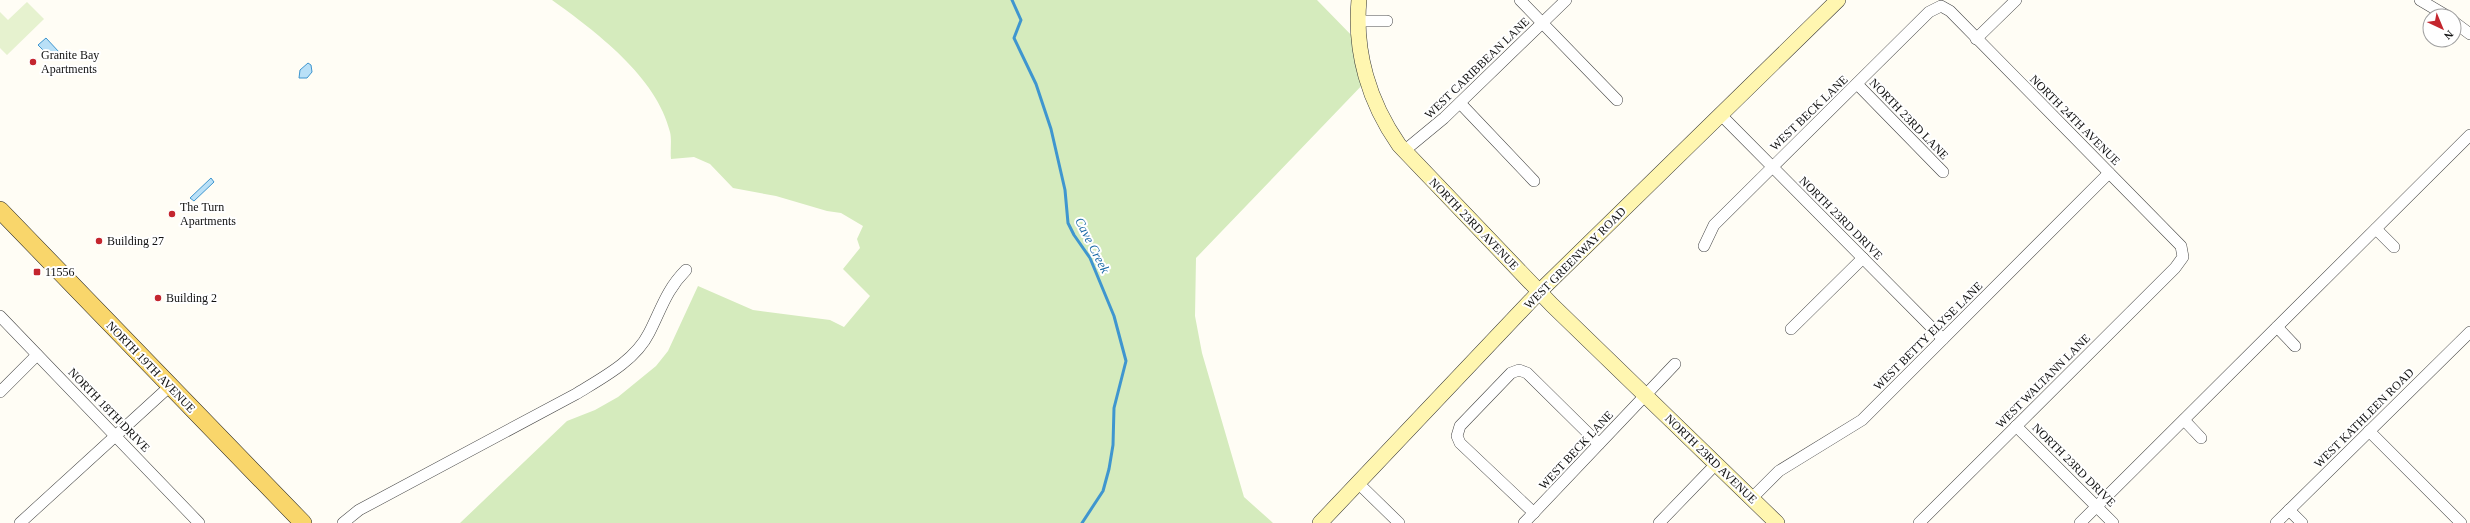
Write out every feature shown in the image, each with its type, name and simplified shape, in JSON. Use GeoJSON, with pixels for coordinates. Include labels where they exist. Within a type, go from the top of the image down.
{"type":"FeatureCollection","features":[{"type":"Feature","properties":{"kind":"main road","name":"NORTH 23RD AVENUE"},"geometry":{"type":"LineString","coordinates":[[1359,0],[1358,21],[1362,63],[1370,91],[1390,132],[1404,151],[1539,292],[1777,523]]}},
{"type":"Feature","properties":{"kind":"main road","name":"WEST GREENWAY ROAD"},"geometry":{"type":"LineString","coordinates":[[1320,523],[1539,292],[1838,0]]}},
{"type":"Feature","properties":{"kind":"main road","name":"NORTH 19TH AVENUE"},"geometry":{"type":"LineString","coordinates":[[0,210],[169,387],[303,523]]}},
{"type":"Feature","properties":{"kind":"street"},"geometry":{"type":"LineString","coordinates":[[1520,0],[1617,100]]}},
{"type":"Feature","properties":{"kind":"street","name":"WEST CARIBBEAN LANE"},"geometry":{"type":"LineString","coordinates":[[1404,151],[1460,103],[1566,0]]}},
{"type":"Feature","properties":{"kind":"street"},"geometry":{"type":"LineString","coordinates":[[1976,39],[2016,0]]}},
{"type":"Feature","properties":{"kind":"street"},"geometry":{"type":"LineString","coordinates":[[2420,0],[2434,8]]}},
{"type":"Feature","properties":{"kind":"street","name":"NORTH 24TH AVENUE"},"geometry":{"type":"LineString","coordinates":[[1941,6],[1950,11],[2181,246],[2183,257]]}},
{"type":"Feature","properties":{"kind":"street","name":"WEST BECK LANE"},"geometry":{"type":"LineString","coordinates":[[1704,246],[1714,225],[1772,166],[1929,12],[1941,6]]}},
{"type":"Feature","properties":{"kind":"street"},"geometry":{"type":"LineString","coordinates":[[1358,21],[1387,21]]}},
{"type":"Feature","properties":{"kind":"street","name":"NORTH 23RD LANE"},"geometry":{"type":"LineString","coordinates":[[1857,84],[1943,172]]}},
{"type":"Feature","properties":{"kind":"street"},"geometry":{"type":"LineString","coordinates":[[1460,103],[1534,181]]}},
{"type":"Feature","properties":{"kind":"street","name":"NORTH 23RD DRIVE"},"geometry":{"type":"LineString","coordinates":[[1721,115],[1943,339]]}},
{"type":"Feature","properties":{"kind":"street"},"geometry":{"type":"LineString","coordinates":[[2080,523],[2470,135]]}},
{"type":"Feature","properties":{"kind":"street","name":"WEST BETTY ELYSE LANE"},"geometry":{"type":"LineString","coordinates":[[1752,498],[1779,471],[1862,420],[2109,173]]}},
{"type":"Feature","properties":{"kind":"street"},"geometry":{"type":"LineString","coordinates":[[2376,229],[2394,247]]}},
{"type":"Feature","properties":{"kind":"street","name":"WEST WALTANN LANE"},"geometry":{"type":"LineString","coordinates":[[1919,523],[2175,268],[2183,257]]}},
{"type":"Feature","properties":{"kind":"street"},"geometry":{"type":"LineString","coordinates":[[1791,330],[1863,258]]}},
{"type":"Feature","properties":{"kind":"street"},"geometry":{"type":"LineString","coordinates":[[342,523],[359,510],[576,394],[610,372],[633,354],[649,334],[672,285],[686,270]]}},
{"type":"Feature","properties":{"kind":"street","name":"NORTH 18TH DRIVE"},"geometry":{"type":"LineString","coordinates":[[0,316],[116,436],[192,521]]}},
{"type":"Feature","properties":{"kind":"street"},"geometry":{"type":"LineString","coordinates":[[2277,327],[2295,346]]}},
{"type":"Feature","properties":{"kind":"street","name":"WEST KATHLEEN ROAD"},"geometry":{"type":"LineString","coordinates":[[2276,523],[2470,332]]}},
{"type":"Feature","properties":{"kind":"street"},"geometry":{"type":"LineString","coordinates":[[0,392],[37,355]]}},
{"type":"Feature","properties":{"kind":"street"},"geometry":{"type":"LineString","coordinates":[[1646,395],[1675,364]]}},
{"type":"Feature","properties":{"kind":"street"},"geometry":{"type":"LineString","coordinates":[[1534,513],[1460,443],[1457,436],[1460,426],[1511,373],[1519,370],[1527,372],[1600,444]]}},
{"type":"Feature","properties":{"kind":"street"},"geometry":{"type":"LineString","coordinates":[[20,523],[169,387]]}},
{"type":"Feature","properties":{"kind":"street","name":"WEST BECK LANE"},"geometry":{"type":"LineString","coordinates":[[1524,523],[1646,395]]}},
{"type":"Feature","properties":{"kind":"street"},"geometry":{"type":"LineString","coordinates":[[2184,420],[2201,438]]}},
{"type":"Feature","properties":{"kind":"street","name":"NORTH 23RD DRIVE"},"geometry":{"type":"LineString","coordinates":[[2016,426],[2113,523]]}},
{"type":"Feature","properties":{"kind":"street"},"geometry":{"type":"LineString","coordinates":[[2369,432],[2462,523]]}},
{"type":"Feature","properties":{"kind":"street"},"geometry":{"type":"LineString","coordinates":[[1659,523],[1716,464]]}},
{"type":"Feature","properties":{"kind":"street"},"geometry":{"type":"LineString","coordinates":[[1358,483],[1399,523]]}},
{"type":"Feature","properties":{"kind":"street"},"geometry":{"type":"LineString","coordinates":[[2289,510],[2302,523]]}},
{"type":"Feature","properties":{"kind":"green space"},"geometry":{"type":"Polygon","coordinates":[[[552,0],[1317,0],[1359,43],[1367,80],[1196,258],[1195,316],[1202,353],[1244,497],[1273,523],[460,523],[567,421],[595,410],[618,397],[656,366],[668,351],[698,286],[753,310],[830,320],[844,327],[870,296],[843,269],[860,248],[857,239],[863,226],[841,213],[827,211],[776,196],[733,188],[710,164],[694,157],[671,159],[670,132],[663,112],[652,93],[638,74],[605,41],[552,0]]]}},
{"type":"Feature","properties":{"kind":"green space"},"geometry":{"type":"Polygon","coordinates":[[[27,2],[44,19],[7,55],[0,48],[0,12],[8,20],[27,2]]]}},
{"type":"Feature","properties":{"kind":"water"},"geometry":{"type":"Polygon","coordinates":[[[46,38],[59,52],[52,59],[38,45],[46,38]]]}},
{"type":"Feature","properties":{"kind":"water"},"geometry":{"type":"Polygon","coordinates":[[[308,63],[311,65],[312,72],[307,78],[299,78],[300,70],[308,63]]]}},
{"type":"Feature","properties":{"kind":"water"},"geometry":{"type":"Polygon","coordinates":[[[211,178],[214,182],[194,201],[190,198],[211,178]]]}},
{"type":"Feature","properties":{"kind":"waterway","name":"Cave Creek"},"geometry":{"type":"LineString","coordinates":[[1012,0],[1021,20],[1014,38],[1036,84],[1051,129],[1065,190],[1068,223],[1074,235],[1090,258],[1114,316],[1126,361],[1114,408],[1113,445],[1109,469],[1103,491],[1082,523]]}},
{"type":"Feature","properties":{"kind":"place","name":"Granite Bay Apartments"},"geometry":{"type":"Point","coordinates":[33,62]}},
{"type":"Feature","properties":{"kind":"place","name":"The Turn Apartments"},"geometry":{"type":"Point","coordinates":[172,214]}},
{"type":"Feature","properties":{"kind":"place","name":"Building 27"},"geometry":{"type":"Point","coordinates":[99,241]}},
{"type":"Feature","properties":{"kind":"place","name":"11556"},"geometry":{"type":"Point","coordinates":[37,272]}},
{"type":"Feature","properties":{"kind":"place","name":"Building 2"},"geometry":{"type":"Point","coordinates":[158,298]}}]}
